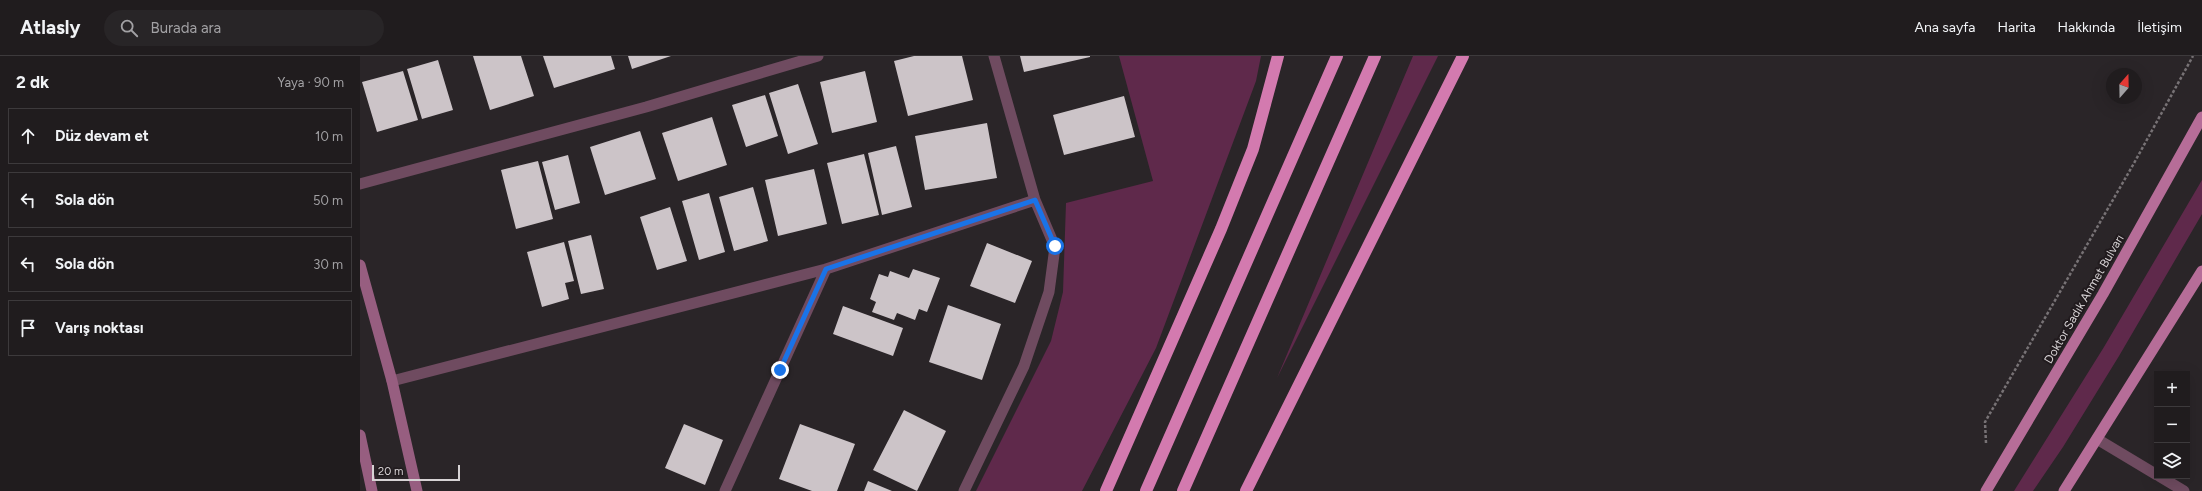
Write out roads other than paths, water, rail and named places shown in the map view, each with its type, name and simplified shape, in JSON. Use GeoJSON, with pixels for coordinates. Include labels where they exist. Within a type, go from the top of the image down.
{"type":"FeatureCollection","features":[{"type":"Feature","properties":{"kind":"highway"},"geometry":{"type":"LineString","coordinates":[[1106,491],[1221,229],[1253,149],[1278,56]]}},
{"type":"Feature","properties":{"kind":"highway"},"geometry":{"type":"LineString","coordinates":[[1146,491],[1336,56]]}},
{"type":"Feature","properties":{"kind":"highway"},"geometry":{"type":"LineString","coordinates":[[1183,491],[1375,56]]}},
{"type":"Feature","properties":{"kind":"highway"},"geometry":{"type":"LineString","coordinates":[[1246,491],[1463,56]]}},
{"type":"Feature","properties":{"kind":"main road","name":"Doktor Sadık Ahmet Bulvarı"},"geometry":{"type":"LineString","coordinates":[[1986,491],[2103,294],[2202,117]]}},
{"type":"Feature","properties":{"kind":"main road"},"geometry":{"type":"LineString","coordinates":[[360,266],[392,381],[417,491]]}},
{"type":"Feature","properties":{"kind":"main road"},"geometry":{"type":"LineString","coordinates":[[2064,491],[2202,271]]}},
{"type":"Feature","properties":{"kind":"main road"},"geometry":{"type":"LineString","coordinates":[[360,435],[372,491]]}},
{"type":"Feature","properties":{"kind":"street"},"geometry":{"type":"LineString","coordinates":[[360,184],[646,107],[818,56]]}},
{"type":"Feature","properties":{"kind":"street"},"geometry":{"type":"LineString","coordinates":[[964,491],[1024,366],[1050,292],[1055,246],[1035,200],[994,56]]}},
{"type":"Feature","properties":{"kind":"street"},"geometry":{"type":"LineString","coordinates":[[392,381],[826,269],[1035,200]]}},
{"type":"Feature","properties":{"kind":"street"},"geometry":{"type":"LineString","coordinates":[[725,491],[826,269]]}},
{"type":"Feature","properties":{"kind":"street"},"geometry":{"type":"LineString","coordinates":[[2097,439],[2154,473]]}},
{"type":"Feature","properties":{"kind":"street"},"geometry":{"type":"LineString","coordinates":[[2164,479],[2184,491]]}}]}
